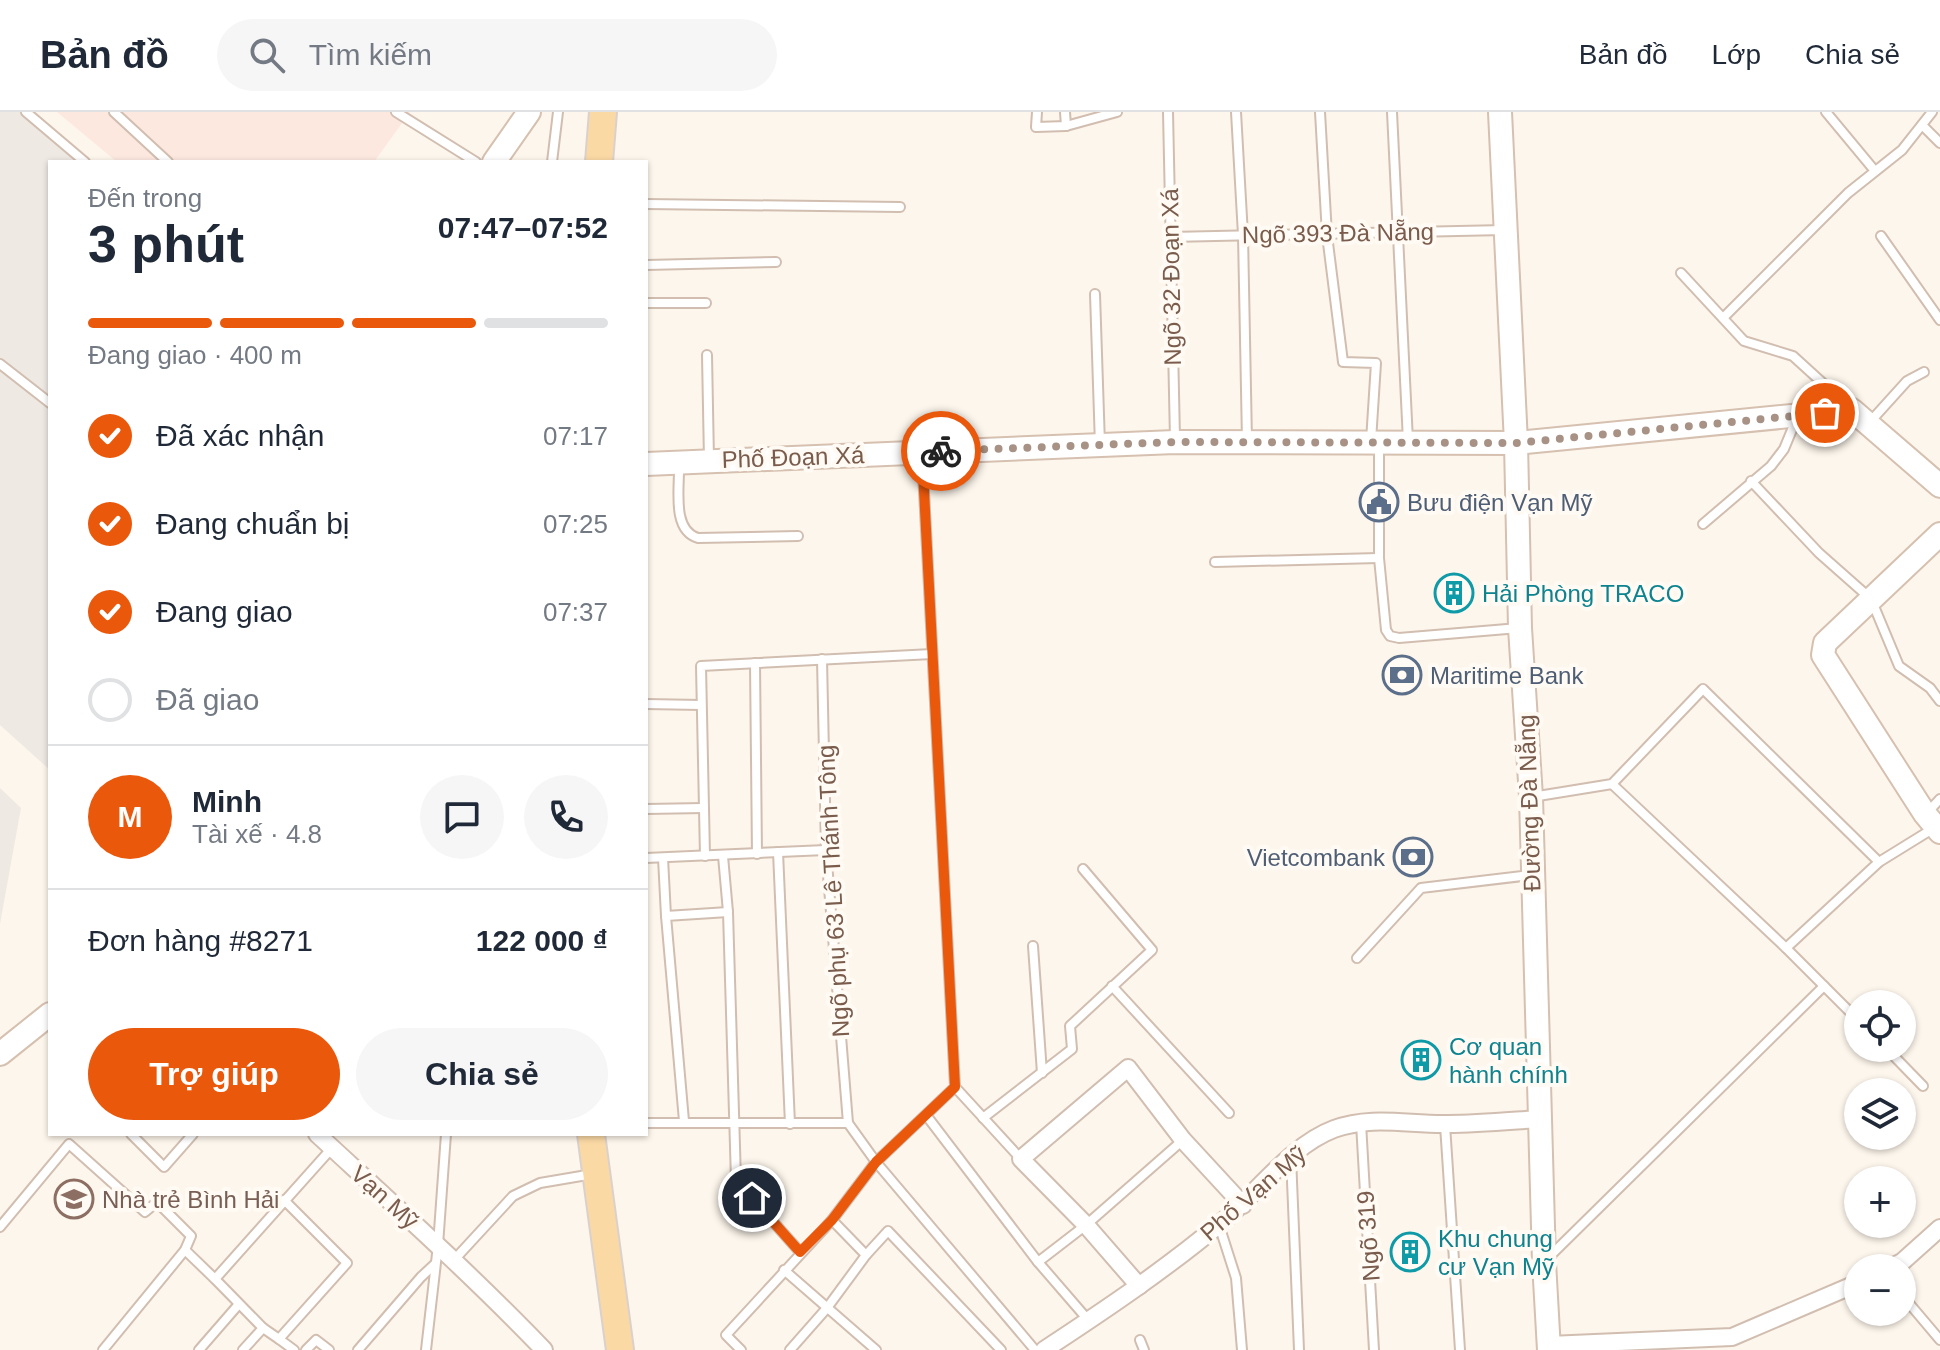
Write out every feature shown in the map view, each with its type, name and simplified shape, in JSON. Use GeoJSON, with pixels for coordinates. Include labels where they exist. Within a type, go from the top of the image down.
{"type":"FeatureCollection","features":[{"type":"Feature","properties":{"kind":"main road"},"geometry":{"type":"LineString","coordinates":[[495,160],[529,112]]}},
{"type":"Feature","properties":{"kind":"main road"},"geometry":{"type":"LineString","coordinates":[[599,160],[603,112]]}},
{"type":"Feature","properties":{"kind":"main road","name":"Đường Đà Nẵng"},"geometry":{"type":"LineString","coordinates":[[1500,112],[1516,443],[1520,628],[1531,797],[1539,1119],[1549,1348]]}},
{"type":"Feature","properties":{"kind":"main road","name":"Phố Đoạn Xá"},"geometry":{"type":"LineString","coordinates":[[648,464],[1175,442],[1516,443],[1798,416],[1860,417]]}},
{"type":"Feature","properties":{"kind":"main road"},"geometry":{"type":"LineString","coordinates":[[1860,417],[1940,486]]}},
{"type":"Feature","properties":{"kind":"main road"},"geometry":{"type":"LineString","coordinates":[[1935,818],[1823,655],[1825,643],[1940,534]]}},
{"type":"Feature","properties":{"kind":"main road"},"geometry":{"type":"LineString","coordinates":[[0,1054],[48,1016]]}},
{"type":"Feature","properties":{"kind":"main road"},"geometry":{"type":"LineString","coordinates":[[591,1136],[620,1350]]}},
{"type":"Feature","properties":{"kind":"street"},"geometry":{"type":"LineString","coordinates":[[1139,1286],[1086,1225],[1021,1159],[1128,1068],[1183,1140],[1243,1205]]}},
{"type":"Feature","properties":{"kind":"street","name":"Phố Vạn Mỹ"},"geometry":{"type":"LineString","coordinates":[[1044,1350],[1139,1286],[1219,1225],[1291,1156],[1332,1129],[1361,1122],[1399,1120],[1445,1125],[1539,1119]]}},
{"type":"Feature","properties":{"kind":"street"},"geometry":{"type":"LineString","coordinates":[[319,1136],[332,1148]]}},
{"type":"Feature","properties":{"kind":"street","name":"Vạn Mỹ"},"geometry":{"type":"LineString","coordinates":[[332,1148],[438,1245]]}},
{"type":"Feature","properties":{"kind":"street"},"geometry":{"type":"LineString","coordinates":[[1911,1254],[1940,1228]]}},
{"type":"Feature","properties":{"kind":"street"},"geometry":{"type":"LineString","coordinates":[[438,1245],[539,1348]]}},
{"type":"Feature","properties":{"kind":"street"},"geometry":{"type":"LineString","coordinates":[[1549,1348],[1732,1337],[1844,1289]]}},
{"type":"Feature","properties":{"kind":"lane"},"geometry":{"type":"LineString","coordinates":[[26,112],[83,160]]}},
{"type":"Feature","properties":{"kind":"lane"},"geometry":{"type":"LineString","coordinates":[[114,112],[166,160]]}},
{"type":"Feature","properties":{"kind":"lane"},"geometry":{"type":"LineString","coordinates":[[396,112],[473,160]]}},
{"type":"Feature","properties":{"kind":"lane"},"geometry":{"type":"LineString","coordinates":[[552,160],[558,112]]}},
{"type":"Feature","properties":{"kind":"lane"},"geometry":{"type":"LineString","coordinates":[[1037,112],[1036,127],[1066,126],[1117,112]]}},
{"type":"Feature","properties":{"kind":"lane"},"geometry":{"type":"LineString","coordinates":[[1065,112],[1066,126]]}},
{"type":"Feature","properties":{"kind":"lane","name":"Ngõ 32 Đoạn Xá"},"geometry":{"type":"LineString","coordinates":[[1168,112],[1175,442]]}},
{"type":"Feature","properties":{"kind":"lane"},"geometry":{"type":"LineString","coordinates":[[1236,112],[1243,235],[1247,442]]}},
{"type":"Feature","properties":{"kind":"lane"},"geometry":{"type":"LineString","coordinates":[[1320,112],[1327,235],[1343,362],[1376,363],[1379,558],[1386,630],[1390,636],[1399,638],[1520,628]]}},
{"type":"Feature","properties":{"kind":"lane"},"geometry":{"type":"LineString","coordinates":[[1392,112],[1408,442]]}},
{"type":"Feature","properties":{"kind":"lane"},"geometry":{"type":"LineString","coordinates":[[1826,112],[1875,171]]}},
{"type":"Feature","properties":{"kind":"lane"},"geometry":{"type":"LineString","coordinates":[[1918,112],[1940,143]]}},
{"type":"Feature","properties":{"kind":"lane"},"geometry":{"type":"LineString","coordinates":[[1723,318],[1848,193],[1902,150],[1932,112]]}},
{"type":"Feature","properties":{"kind":"lane"},"geometry":{"type":"LineString","coordinates":[[648,204],[900,207]]}},
{"type":"Feature","properties":{"kind":"lane","name":"Ngõ 393 Đà Nẵng"},"geometry":{"type":"LineString","coordinates":[[1170,237],[1506,230]]}},
{"type":"Feature","properties":{"kind":"lane"},"geometry":{"type":"LineString","coordinates":[[1881,236],[1940,320]]}},
{"type":"Feature","properties":{"kind":"lane"},"geometry":{"type":"LineString","coordinates":[[648,265],[776,262]]}},
{"type":"Feature","properties":{"kind":"lane"},"geometry":{"type":"LineString","coordinates":[[1681,273],[1744,341],[1793,356],[1860,417],[1907,381],[1924,372]]}},
{"type":"Feature","properties":{"kind":"lane"},"geometry":{"type":"LineString","coordinates":[[1095,294],[1100,446]]}},
{"type":"Feature","properties":{"kind":"lane"},"geometry":{"type":"LineString","coordinates":[[648,303],[706,303]]}},
{"type":"Feature","properties":{"kind":"lane"},"geometry":{"type":"LineString","coordinates":[[707,355],[709,461]]}},
{"type":"Feature","properties":{"kind":"lane"},"geometry":{"type":"LineString","coordinates":[[0,364],[48,401]]}},
{"type":"Feature","properties":{"kind":"lane"},"geometry":{"type":"LineString","coordinates":[[1703,524],[1771,466],[1784,449],[1798,416]]}},
{"type":"Feature","properties":{"kind":"lane"},"geometry":{"type":"LineString","coordinates":[[922,452],[955,1087],[1021,1159]]}},
{"type":"Feature","properties":{"kind":"lane"},"geometry":{"type":"LineString","coordinates":[[679,462],[680,522],[690,535],[698,538],[798,536]]}},
{"type":"Feature","properties":{"kind":"lane"},"geometry":{"type":"LineString","coordinates":[[1751,481],[1819,553],[1871,599],[1899,666],[1930,688],[1940,701]]}},
{"type":"Feature","properties":{"kind":"lane"},"geometry":{"type":"LineString","coordinates":[[1215,562],[1379,558]]}},
{"type":"Feature","properties":{"kind":"lane"},"geometry":{"type":"LineString","coordinates":[[705,856],[701,666],[932,654]]}},
{"type":"Feature","properties":{"kind":"lane","name":"Ngõ phụ 63 Lê Thánh Tông"},"geometry":{"type":"LineString","coordinates":[[822,659],[826,850],[848,1123]]}},
{"type":"Feature","properties":{"kind":"lane"},"geometry":{"type":"LineString","coordinates":[[755,663],[757,854]]}},
{"type":"Feature","properties":{"kind":"lane"},"geometry":{"type":"LineString","coordinates":[[1531,797],[1612,784],[1703,689],[1879,862]]}},
{"type":"Feature","properties":{"kind":"lane"},"geometry":{"type":"LineString","coordinates":[[648,704],[701,705]]}},
{"type":"Feature","properties":{"kind":"lane"},"geometry":{"type":"LineString","coordinates":[[1612,784],[1844,1006]]}},
{"type":"Feature","properties":{"kind":"lane"},"geometry":{"type":"LineString","coordinates":[[648,809],[704,808]]}},
{"type":"Feature","properties":{"kind":"lane"},"geometry":{"type":"LineString","coordinates":[[1786,948],[1879,862],[1935,818]]}},
{"type":"Feature","properties":{"kind":"lane"},"geometry":{"type":"LineString","coordinates":[[648,858],[826,850]]}},
{"type":"Feature","properties":{"kind":"lane"},"geometry":{"type":"LineString","coordinates":[[778,852],[790,1124]]}},
{"type":"Feature","properties":{"kind":"lane"},"geometry":{"type":"LineString","coordinates":[[723,856],[728,912],[736,1180],[800,1252]]}},
{"type":"Feature","properties":{"kind":"lane"},"geometry":{"type":"LineString","coordinates":[[663,858],[684,1121]]}},
{"type":"Feature","properties":{"kind":"lane"},"geometry":{"type":"LineString","coordinates":[[983,1118],[1072,1049],[1070,1026],[1152,950],[1083,869]]}},
{"type":"Feature","properties":{"kind":"lane"},"geometry":{"type":"LineString","coordinates":[[1357,958],[1421,888],[1532,875]]}},
{"type":"Feature","properties":{"kind":"lane"},"geometry":{"type":"LineString","coordinates":[[666,916],[728,912]]}},
{"type":"Feature","properties":{"kind":"lane"},"geometry":{"type":"LineString","coordinates":[[1033,946],[1042,1073]]}},
{"type":"Feature","properties":{"kind":"lane"},"geometry":{"type":"LineString","coordinates":[[1112,986],[1229,1113]]}},
{"type":"Feature","properties":{"kind":"lane"},"geometry":{"type":"LineString","coordinates":[[1544,1262],[1824,986]]}},
{"type":"Feature","properties":{"kind":"lane"},"geometry":{"type":"LineString","coordinates":[[1900,1062],[1923,1086]]}},
{"type":"Feature","properties":{"kind":"lane"},"geometry":{"type":"LineString","coordinates":[[741,1350],[726,1335],[832,1220],[876,1162],[955,1087]]}},
{"type":"Feature","properties":{"kind":"lane"},"geometry":{"type":"LineString","coordinates":[[926,1115],[1038,1262],[1089,1321]]}},
{"type":"Feature","properties":{"kind":"lane","name":"Ngõ 319"},"geometry":{"type":"LineString","coordinates":[[1361,1122],[1374,1350]]}},
{"type":"Feature","properties":{"kind":"lane"},"geometry":{"type":"LineString","coordinates":[[648,1123],[848,1123],[876,1162],[1035,1350]]}},
{"type":"Feature","properties":{"kind":"lane"},"geometry":{"type":"LineString","coordinates":[[1445,1125],[1460,1350]]}},
{"type":"Feature","properties":{"kind":"lane"},"geometry":{"type":"LineString","coordinates":[[133,1136],[164,1167],[191,1136]]}},
{"type":"Feature","properties":{"kind":"lane"},"geometry":{"type":"LineString","coordinates":[[426,1350],[446,1136]]}},
{"type":"Feature","properties":{"kind":"lane"},"geometry":{"type":"LineString","coordinates":[[1038,1262],[1086,1225],[1183,1140]]}},
{"type":"Feature","properties":{"kind":"lane"},"geometry":{"type":"LineString","coordinates":[[0,1227],[69,1144],[145,1212],[157,1202],[191,1236],[185,1250],[103,1350]]}},
{"type":"Feature","properties":{"kind":"lane"},"geometry":{"type":"LineString","coordinates":[[215,1279],[332,1148]]}},
{"type":"Feature","properties":{"kind":"lane"},"geometry":{"type":"LineString","coordinates":[[1291,1156],[1299,1350]]}},
{"type":"Feature","properties":{"kind":"lane"},"geometry":{"type":"LineString","coordinates":[[454,1260],[513,1196],[540,1183],[596,1173]]}},
{"type":"Feature","properties":{"kind":"lane"},"geometry":{"type":"LineString","coordinates":[[279,1339],[347,1263],[284,1200]]}},
{"type":"Feature","properties":{"kind":"lane"},"geometry":{"type":"LineString","coordinates":[[832,1220],[866,1255]]}},
{"type":"Feature","properties":{"kind":"lane"},"geometry":{"type":"LineString","coordinates":[[1219,1225],[1236,1278],[1242,1350]]}},
{"type":"Feature","properties":{"kind":"lane"},"geometry":{"type":"LineString","coordinates":[[790,1350],[888,1231],[1001,1350]]}},
{"type":"Feature","properties":{"kind":"lane"},"geometry":{"type":"LineString","coordinates":[[185,1250],[263,1328],[294,1350]]}},
{"type":"Feature","properties":{"kind":"lane"},"geometry":{"type":"LineString","coordinates":[[358,1350],[436,1263]]}},
{"type":"Feature","properties":{"kind":"lane"},"geometry":{"type":"LineString","coordinates":[[784,1270],[876,1350]]}},
{"type":"Feature","properties":{"kind":"lane"},"geometry":{"type":"LineString","coordinates":[[199,1350],[239,1304]]}},
{"type":"Feature","properties":{"kind":"lane"},"geometry":{"type":"LineString","coordinates":[[1916,1312],[1940,1340]]}},
{"type":"Feature","properties":{"kind":"lane"},"geometry":{"type":"LineString","coordinates":[[243,1350],[263,1328]]}},
{"type":"Feature","properties":{"kind":"lane"},"geometry":{"type":"LineString","coordinates":[[306,1350],[316,1340],[329,1350]]}},
{"type":"Feature","properties":{"kind":"lane"},"geometry":{"type":"LineString","coordinates":[[1140,1340],[1144,1350]]}},
{"type":"Feature","properties":{"kind":"shaded area"},"geometry":{"type":"Polygon","coordinates":[[[0,112],[26,112],[83,160],[48,160],[48,768],[0,725],[0,112]]]}},
{"type":"Feature","properties":{"kind":"shaded area"},"geometry":{"type":"Polygon","coordinates":[[[57,112],[410,112],[375,160],[115,160],[57,112]]]}},
{"type":"Feature","properties":{"kind":"shaded area"},"geometry":{"type":"Polygon","coordinates":[[[0,788],[21,808],[0,924],[0,788]]]}},
{"type":"Feature","properties":{"kind":"way so far"},"geometry":{"type":"LineString","coordinates":[[941,451],[1175,442],[1516,443],[1825,413]]}},
{"type":"Feature","properties":{"kind":"place","name":"Bưu điện Vạn Mỹ"},"geometry":{"type":"Point","coordinates":[1379,502]}},
{"type":"Feature","properties":{"kind":"place","name":"Hải Phòng TRACO"},"geometry":{"type":"Point","coordinates":[1454,593]}},
{"type":"Feature","properties":{"kind":"place","name":"Maritime Bank"},"geometry":{"type":"Point","coordinates":[1402,675]}},
{"type":"Feature","properties":{"kind":"place","name":"Vietcombank"},"geometry":{"type":"Point","coordinates":[1413,857]}},
{"type":"Feature","properties":{"kind":"place","name":"Cơ quan hành chính"},"geometry":{"type":"Point","coordinates":[1421,1060]}},
{"type":"Feature","properties":{"kind":"place","name":"Nhà trẻ Bình Hải"},"geometry":{"type":"Point","coordinates":[74,1199]}},
{"type":"Feature","properties":{"kind":"place","name":"Khu chung cư Vạn Mỹ"},"geometry":{"type":"Point","coordinates":[1410,1252]}},
{"type":"Feature","properties":{"kind":"route"},"geometry":{"type":"LineString","coordinates":[[752,1198],[800,1252],[832,1220],[876,1162],[955,1087],[922,452],[941,451]]}}]}
